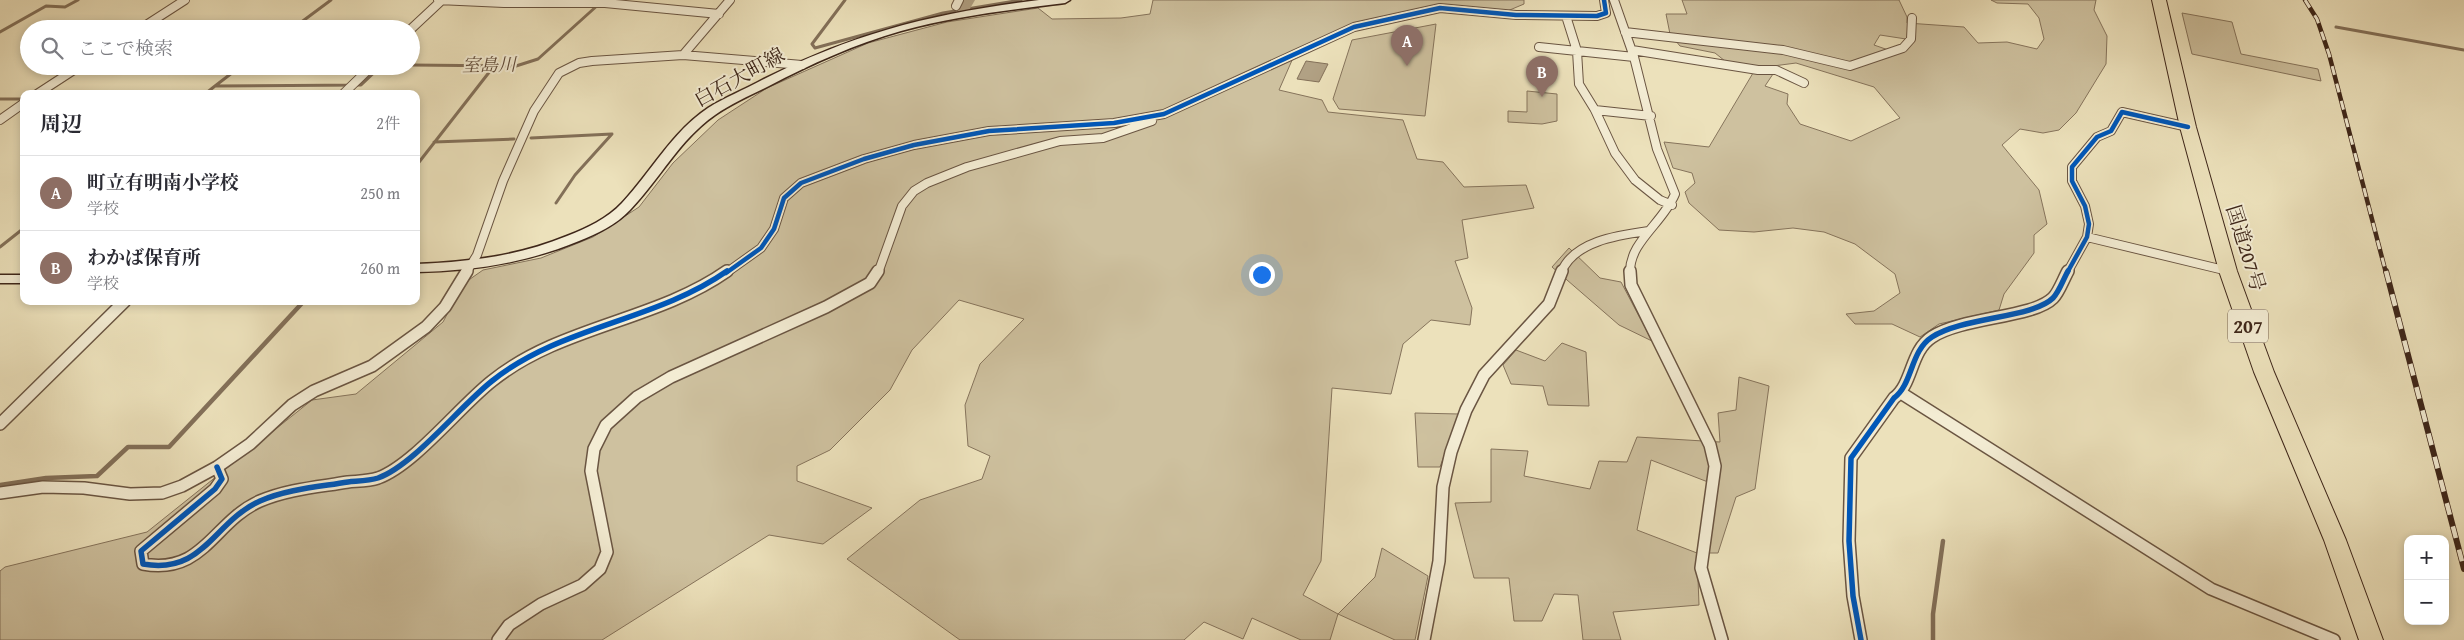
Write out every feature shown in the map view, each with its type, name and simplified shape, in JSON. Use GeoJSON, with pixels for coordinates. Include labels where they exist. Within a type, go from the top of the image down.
{"type":"FeatureCollection","features":[{"type":"Feature","properties":{"kind":"highway","name":"国道207号"},"geometry":{"type":"LineString","coordinates":[[2159,0],[2188,126],[2228,271],[2264,372],[2335,540],[2371,640]]}},
{"type":"Feature","properties":{"kind":"main road","name":"白石大町線"},"geometry":{"type":"LineString","coordinates":[[420,268],[469,267],[542,252],[593,230],[624,208],[692,126],[712,111],[802,65],[861,40],[919,23],[1065,0]]}},
{"type":"Feature","properties":{"kind":"main road"},"geometry":{"type":"LineString","coordinates":[[0,279],[20,279]]}},
{"type":"Feature","properties":{"kind":"street"},"geometry":{"type":"LineString","coordinates":[[154,20],[185,0]]}},
{"type":"Feature","properties":{"kind":"street"},"geometry":{"type":"LineString","coordinates":[[420,20],[441,0],[504,3],[596,2],[718,14]]}},
{"type":"Feature","properties":{"kind":"street"},"geometry":{"type":"LineString","coordinates":[[683,55],[730,0]]}},
{"type":"Feature","properties":{"kind":"street"},"geometry":{"type":"LineString","coordinates":[[218,467],[222,479],[215,491],[156,535],[141,551],[143,564],[160,567],[183,562],[198,553],[222,529],[254,504],[282,492],[376,478],[398,468],[492,380],[536,352],[639,314],[715,280],[761,248],[774,229],[784,198],[801,183],[864,158],[914,145],[989,131],[1114,123],[1164,114],[1354,27],[1449,8],[1503,14],[1603,15],[1606,13],[1604,0]]}},
{"type":"Feature","properties":{"kind":"street"},"geometry":{"type":"LineString","coordinates":[[1614,0],[1633,54],[1651,116],[1657,149],[1675,194],[1672,205],[1633,248],[1628,269],[1630,285],[1710,445],[1715,466],[1701,568],[1722,640]]}},
{"type":"Feature","properties":{"kind":"street"},"geometry":{"type":"LineString","coordinates":[[1566,16],[1577,51],[1579,84],[1595,110],[1624,168],[1660,200],[1672,205]]}},
{"type":"Feature","properties":{"kind":"street"},"geometry":{"type":"LineString","coordinates":[[1625,32],[1783,50],[1850,66],[1903,48],[1911,39],[1912,18]]}},
{"type":"Feature","properties":{"kind":"street"},"geometry":{"type":"LineString","coordinates":[[1539,47],[1633,54],[1758,70],[1776,70],[1804,84]]}},
{"type":"Feature","properties":{"kind":"street"},"geometry":{"type":"LineString","coordinates":[[0,493],[43,487],[84,488],[130,494],[162,493],[182,486],[218,467],[250,444],[292,405],[307,396],[372,366],[426,327],[445,306],[477,255],[503,181],[534,111],[559,74],[579,63],[683,55],[802,65]]}},
{"type":"Feature","properties":{"kind":"street"},"geometry":{"type":"LineString","coordinates":[[43,90],[66,75]]}},
{"type":"Feature","properties":{"kind":"street"},"geometry":{"type":"LineString","coordinates":[[347,90],[363,75]]}},
{"type":"Feature","properties":{"kind":"street"},"geometry":{"type":"LineString","coordinates":[[0,120],[20,106]]}},
{"type":"Feature","properties":{"kind":"street"},"geometry":{"type":"LineString","coordinates":[[1595,110],[1651,116]]}},
{"type":"Feature","properties":{"kind":"street"},"geometry":{"type":"LineString","coordinates":[[1861,640],[1853,596],[1849,541],[1851,458],[1894,398],[1900,393],[1922,346],[1930,337],[1951,328],[2042,306],[2053,298],[2088,237],[2089,224],[2085,206],[2072,181],[2072,167],[2096,137],[2111,131],[2122,112],[2188,126]]}},
{"type":"Feature","properties":{"kind":"street"},"geometry":{"type":"LineString","coordinates":[[498,640],[509,625],[541,604],[582,585],[600,570],[607,552],[592,471],[594,449],[606,424],[637,397],[671,377],[826,307],[870,283],[878,272],[902,206],[914,191],[927,183],[967,167],[1060,141],[1103,138],[1164,118],[1164,114]]}},
{"type":"Feature","properties":{"kind":"street"},"geometry":{"type":"LineString","coordinates":[[1424,640],[1439,561],[1443,487],[1451,452],[1466,410],[1484,374],[1550,304],[1564,266],[1580,250],[1615,236],[1648,231]]}},
{"type":"Feature","properties":{"kind":"street"},"geometry":{"type":"LineString","coordinates":[[2088,237],[2228,271]]}},
{"type":"Feature","properties":{"kind":"street"},"geometry":{"type":"LineString","coordinates":[[0,424],[121,305]]}},
{"type":"Feature","properties":{"kind":"street"},"geometry":{"type":"LineString","coordinates":[[1900,393],[2211,589],[2334,640]]}},
{"type":"Feature","properties":{"kind":"shaded area"},"geometry":{"type":"Polygon","coordinates":[[[1153,0],[1524,0],[1524,4],[1505,12],[1441,11],[1357,29],[1293,58],[1279,90],[1322,100],[1328,112],[1403,120],[1417,159],[1443,162],[1464,187],[1526,185],[1534,208],[1462,220],[1468,258],[1455,261],[1472,308],[1470,325],[1431,320],[1403,344],[1391,394],[1332,388],[1321,561],[1303,595],[1338,614],[1330,640],[1301,640],[1252,618],[1243,639],[1204,622],[1184,640],[960,640],[847,559],[920,500],[982,479],[990,456],[968,446],[965,405],[980,364],[1024,319],[959,300],[912,350],[890,390],[830,450],[797,466],[797,481],[872,508],[823,544],[769,535],[602,640],[0,640],[0,571],[5,567],[147,532],[312,400],[356,394],[443,322],[463,284],[483,270],[541,258],[593,237],[639,207],[673,163],[718,120],[767,88],[868,43],[947,22],[1038,8],[1052,19],[1121,18],[1150,14],[1153,0]]]}},
{"type":"Feature","properties":{"kind":"shaded area"},"geometry":{"type":"Polygon","coordinates":[[[1682,0],[1899,0],[1907,17],[1907,23],[1964,27],[1978,43],[2007,42],[2037,49],[2044,39],[2039,18],[2028,4],[1997,3],[1991,0],[2096,0],[2094,10],[2107,36],[2106,64],[2076,113],[2059,130],[2043,133],[2020,129],[2002,145],[2039,190],[2047,224],[2034,235],[2034,253],[2004,294],[1999,310],[1939,324],[1920,337],[1892,324],[1855,324],[1846,314],[1874,311],[1900,293],[1895,274],[1855,244],[1824,232],[1793,228],[1754,232],[1719,230],[1689,203],[1685,192],[1695,183],[1692,173],[1673,168],[1664,142],[1709,147],[1756,68],[1725,61],[1715,53],[1680,46],[1670,34],[1666,14],[1687,14],[1682,0]],[[1880,35],[1874,45],[1897,53],[1906,39],[1880,35]],[[1796,63],[1758,68],[1773,74],[1765,86],[1788,94],[1787,104],[1800,124],[1851,141],[1900,118],[1874,87],[1796,63]]]}},
{"type":"Feature","properties":{"kind":"shaded area"},"geometry":{"type":"Polygon","coordinates":[[[2182,13],[2232,22],[2241,54],[2318,69],[2321,81],[2192,54],[2182,13]]]}},
{"type":"Feature","properties":{"kind":"shaded area"},"geometry":{"type":"Polygon","coordinates":[[[1436,24],[1425,116],[1339,109],[1333,99],[1352,40],[1436,24]]]}},
{"type":"Feature","properties":{"kind":"shaded area"},"geometry":{"type":"Polygon","coordinates":[[[1306,61],[1328,64],[1319,82],[1297,79],[1306,61]]]}},
{"type":"Feature","properties":{"kind":"shaded area"},"geometry":{"type":"Polygon","coordinates":[[[1527,91],[1557,94],[1557,121],[1542,124],[1508,122],[1508,111],[1527,112],[1527,91]]]}},
{"type":"Feature","properties":{"kind":"shaded area"},"geometry":{"type":"Polygon","coordinates":[[[1569,248],[1600,278],[1621,282],[1652,341],[1619,325],[1552,267],[1569,248]]]}},
{"type":"Feature","properties":{"kind":"shaded area"},"geometry":{"type":"Polygon","coordinates":[[[1562,343],[1586,352],[1589,406],[1548,405],[1543,386],[1511,384],[1503,365],[1516,350],[1545,361],[1562,343]]]}},
{"type":"Feature","properties":{"kind":"shaded area"},"geometry":{"type":"Polygon","coordinates":[[[1739,377],[1769,386],[1755,489],[1736,497],[1718,553],[1697,553],[1699,605],[1613,612],[1621,640],[1583,640],[1578,595],[1554,594],[1542,621],[1514,621],[1509,578],[1474,578],[1455,503],[1491,502],[1491,449],[1528,451],[1524,476],[1590,489],[1599,461],[1627,462],[1637,437],[1720,442],[1718,413],[1736,410],[1739,377]],[[1651,460],[1637,530],[1697,553],[1708,482],[1651,460]]]}},
{"type":"Feature","properties":{"kind":"shaded area"},"geometry":{"type":"Polygon","coordinates":[[[1415,413],[1459,414],[1440,467],[1418,467],[1415,413]]]}},
{"type":"Feature","properties":{"kind":"shaded area"},"geometry":{"type":"Polygon","coordinates":[[[1382,548],[1428,576],[1415,640],[1395,640],[1338,614],[1375,577],[1382,548]]]}},
{"type":"Feature","properties":{"kind":"waterway"},"geometry":{"type":"LineString","coordinates":[[21,20],[46,6],[65,7],[78,0]]}},
{"type":"Feature","properties":{"kind":"waterway"},"geometry":{"type":"LineString","coordinates":[[304,20],[331,0]]}},
{"type":"Feature","properties":{"kind":"waterway"},"geometry":{"type":"LineString","coordinates":[[845,0],[812,44],[815,48],[943,13],[1021,0]]}},
{"type":"Feature","properties":{"kind":"waterway","name":"室島川"},"geometry":{"type":"LineString","coordinates":[[962,8],[967,0]]}},
{"type":"Feature","properties":{"kind":"waterway","name":"室島川"},"geometry":{"type":"LineString","coordinates":[[420,65],[516,66],[538,59],[599,4]]}},
{"type":"Feature","properties":{"kind":"waterway"},"geometry":{"type":"LineString","coordinates":[[0,32],[20,21]]}},
{"type":"Feature","properties":{"kind":"waterway"},"geometry":{"type":"LineString","coordinates":[[2336,27],[2464,50]]}},
{"type":"Feature","properties":{"kind":"waterway"},"geometry":{"type":"LineString","coordinates":[[435,142],[494,66]]}},
{"type":"Feature","properties":{"kind":"waterway"},"geometry":{"type":"LineString","coordinates":[[215,86],[229,75]]}},
{"type":"Feature","properties":{"kind":"waterway","name":"室島川"},"geometry":{"type":"LineString","coordinates":[[215,86],[361,85],[372,75]]}},
{"type":"Feature","properties":{"kind":"waterway","name":"室島川"},"geometry":{"type":"LineString","coordinates":[[210,90],[215,86]]}},
{"type":"Feature","properties":{"kind":"waterway","name":"室島川"},"geometry":{"type":"LineString","coordinates":[[0,99],[20,99]]}},
{"type":"Feature","properties":{"kind":"waterway"},"geometry":{"type":"LineString","coordinates":[[531,138],[612,134],[575,175],[556,203]]}},
{"type":"Feature","properties":{"kind":"waterway"},"geometry":{"type":"LineString","coordinates":[[435,142],[514,139]]}},
{"type":"Feature","properties":{"kind":"waterway"},"geometry":{"type":"LineString","coordinates":[[420,161],[435,142]]}},
{"type":"Feature","properties":{"kind":"waterway"},"geometry":{"type":"LineString","coordinates":[[0,247],[20,231]]}},
{"type":"Feature","properties":{"kind":"waterway"},"geometry":{"type":"LineString","coordinates":[[0,485],[46,478],[97,476],[128,447],[169,447],[300,305]]}},
{"type":"Feature","properties":{"kind":"waterway"},"geometry":{"type":"LineString","coordinates":[[1933,640],[1933,614],[1943,541]]}},
{"type":"Feature","properties":{"kind":"railway"},"geometry":{"type":"LineString","coordinates":[[2305,0],[2317,19],[2329,54],[2386,273]]}},
{"type":"Feature","properties":{"kind":"railway"},"geometry":{"type":"LineString","coordinates":[[2386,271],[2464,569]]}},
{"type":"Feature","properties":{"kind":"cycle path"},"geometry":{"type":"LineString","coordinates":[[217,467],[222,479],[215,489],[141,551],[143,564],[160,567],[183,562],[198,553],[222,529],[254,504],[282,492],[377,478],[398,468],[493,380],[536,352],[639,314],[715,280],[761,248],[774,229],[784,198],[801,183],[864,159],[914,145],[989,131],[1114,123],[1164,114],[1354,27],[1440,8],[1458,8],[1516,15],[1597,16],[1606,13],[1604,0]]}},
{"type":"Feature","properties":{"kind":"cycle path"},"geometry":{"type":"LineString","coordinates":[[1861,640],[1853,596],[1849,541],[1851,458],[1894,398],[1901,393],[1920,349],[1930,338],[1951,328],[2041,306],[2053,298],[2087,237],[2089,224],[2085,206],[2072,181],[2072,167],[2097,137],[2111,131],[2122,112],[2188,127]]}},
{"type":"Feature","properties":{"kind":"place","name":"町立有明南小学校"},"geometry":{"type":"Point","coordinates":[1407,66]}},
{"type":"Feature","properties":{"kind":"place","name":"わかば保育所"},"geometry":{"type":"Point","coordinates":[1542,97]}}]}
